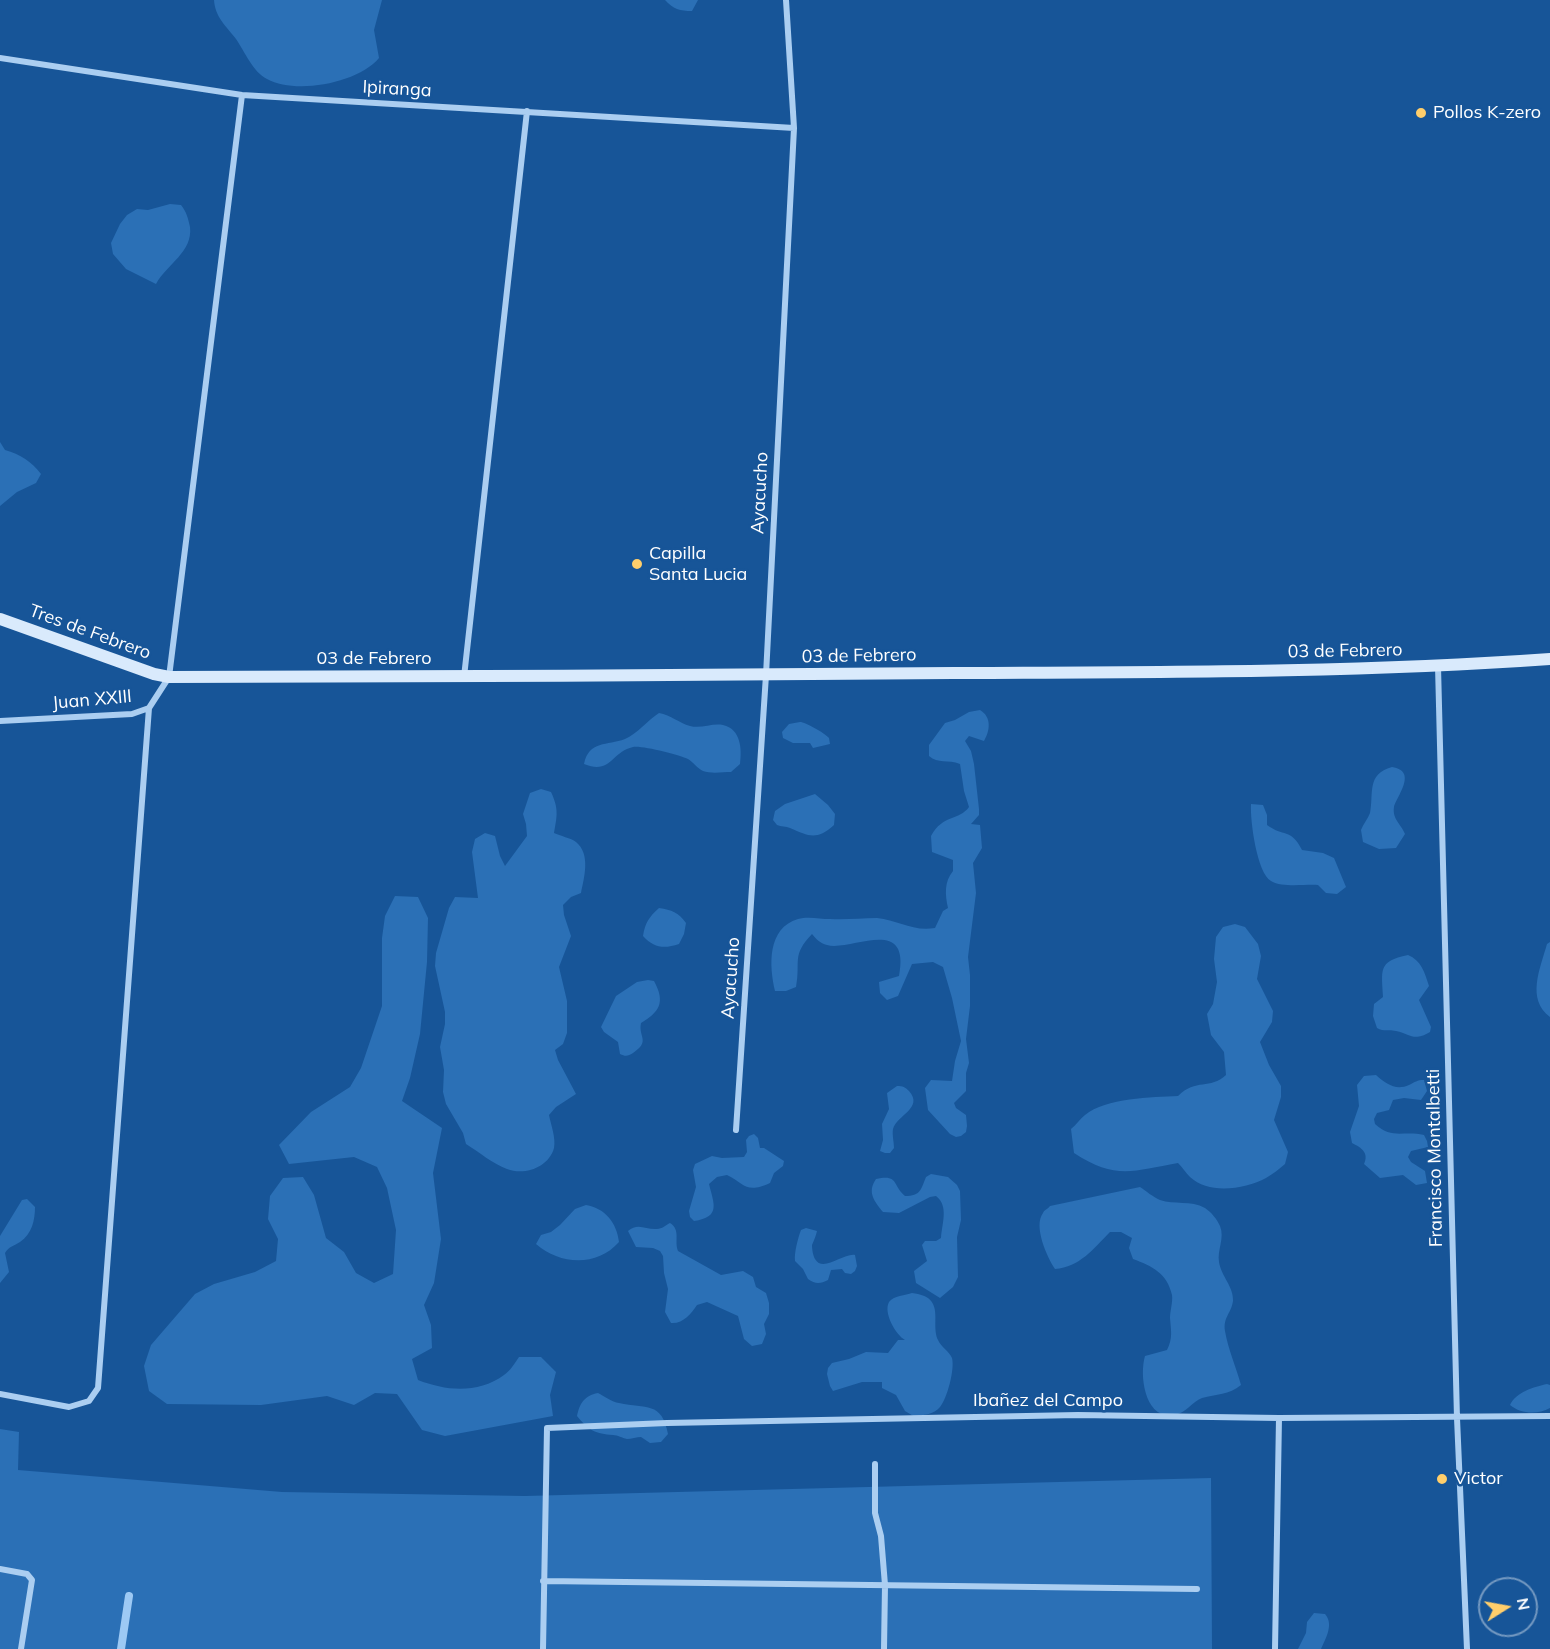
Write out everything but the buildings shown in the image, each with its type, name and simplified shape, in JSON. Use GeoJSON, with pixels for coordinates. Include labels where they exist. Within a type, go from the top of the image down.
{"type":"FeatureCollection","features":[{"type":"Feature","properties":{"kind":"street","name":"Ayacucho"},"geometry":{"type":"LineString","coordinates":[[736,1130],[766,675],[794,128],[786,0]]}},
{"type":"Feature","properties":{"kind":"street","name":"Ipiranga"},"geometry":{"type":"LineString","coordinates":[[0,58],[243,95],[794,128]]}},
{"type":"Feature","properties":{"kind":"street"},"geometry":{"type":"LineString","coordinates":[[169,677],[243,95]]}},
{"type":"Feature","properties":{"kind":"street"},"geometry":{"type":"LineString","coordinates":[[464,677],[527,111]]}},
{"type":"Feature","properties":{"kind":"street","name":"Tres de Febrero"},"geometry":{"type":"LineString","coordinates":[[0,619],[153,674],[169,677]]}},
{"type":"Feature","properties":{"kind":"street","name":"03 de Febrero"},"geometry":{"type":"LineString","coordinates":[[169,677],[1141,673],[1438,666],[1550,659]]}},
{"type":"Feature","properties":{"kind":"street","name":"Francisco Montalbetti"},"geometry":{"type":"LineString","coordinates":[[1438,666],[1457,1418],[1467,1649]]}},
{"type":"Feature","properties":{"kind":"street","name":"Juan XXIII"},"geometry":{"type":"LineString","coordinates":[[0,721],[132,714],[148,708],[169,677]]}},
{"type":"Feature","properties":{"kind":"street"},"geometry":{"type":"LineString","coordinates":[[0,1395],[69,1407],[89,1401],[98,1388],[148,708]]}},
{"type":"Feature","properties":{"kind":"street","name":"Ibañez del Campo"},"geometry":{"type":"LineString","coordinates":[[543,1581],[547,1428],[1054,1415],[1279,1418],[1550,1416]]}},
{"type":"Feature","properties":{"kind":"street"},"geometry":{"type":"LineString","coordinates":[[1275,1649],[1279,1418]]}},
{"type":"Feature","properties":{"kind":"street"},"geometry":{"type":"LineString","coordinates":[[875,1464],[875,1513],[881,1536],[885,1585],[884,1649]]}},
{"type":"Feature","properties":{"kind":"street"},"geometry":{"type":"LineString","coordinates":[[0,1569],[27,1574],[32,1580],[21,1649]]}},
{"type":"Feature","properties":{"kind":"street"},"geometry":{"type":"LineString","coordinates":[[543,1649],[543,1581],[1197,1589]]}},
{"type":"Feature","properties":{"kind":"shaded area"},"geometry":{"type":"Polygon","coordinates":[[[214,0],[382,0],[374,30],[379,58],[369,67],[342,80],[310,86],[279,84],[262,76],[253,67],[219,16],[214,0]]]}},
{"type":"Feature","properties":{"kind":"shaded area"},"geometry":{"type":"Polygon","coordinates":[[[665,0],[698,0],[692,11],[684,11],[671,6],[665,0]]]}},
{"type":"Feature","properties":{"kind":"shaded area"},"geometry":{"type":"Polygon","coordinates":[[[170,204],[181,205],[183,208],[189,221],[190,236],[188,244],[156,284],[126,269],[113,254],[111,243],[127,215],[137,209],[148,210],[170,204]]]}},
{"type":"Feature","properties":{"kind":"shaded area"},"geometry":{"type":"Polygon","coordinates":[[[0,442],[5,450],[25,459],[41,474],[36,483],[17,492],[0,506],[0,442]]]}},
{"type":"Feature","properties":{"kind":"shaded area"},"geometry":{"type":"Polygon","coordinates":[[[980,710],[988,720],[989,729],[986,737],[984,741],[969,736],[965,741],[971,751],[974,764],[979,809],[979,815],[971,824],[980,825],[982,848],[973,863],[976,893],[968,957],[970,1006],[966,1039],[969,1063],[966,1073],[966,1091],[954,1103],[956,1108],[966,1115],[967,1126],[966,1132],[956,1137],[950,1134],[928,1110],[925,1088],[931,1080],[952,1081],[961,1041],[943,967],[933,962],[912,964],[898,996],[887,1000],[880,993],[879,982],[899,976],[900,957],[896,946],[888,941],[876,940],[837,946],[822,943],[812,934],[799,954],[796,987],[786,991],[775,991],[771,960],[780,931],[788,924],[802,918],[877,918],[913,927],[935,928],[943,911],[948,908],[946,889],[953,871],[953,860],[932,852],[931,836],[941,824],[961,814],[969,807],[960,764],[932,758],[929,756],[929,745],[945,723],[969,712],[980,710]]]}},
{"type":"Feature","properties":{"kind":"shaded area"},"geometry":{"type":"Polygon","coordinates":[[[659,713],[690,726],[723,725],[729,727],[739,740],[740,764],[731,772],[706,772],[684,757],[633,747],[620,753],[606,765],[593,767],[584,764],[586,756],[594,747],[629,737],[659,713]]]}},
{"type":"Feature","properties":{"kind":"shaded area"},"geometry":{"type":"Polygon","coordinates":[[[800,722],[823,733],[829,738],[830,744],[813,748],[810,743],[793,743],[783,738],[782,732],[789,724],[800,722]]]}},
{"type":"Feature","properties":{"kind":"shaded area"},"geometry":{"type":"Polygon","coordinates":[[[1392,767],[1404,773],[1404,784],[1394,811],[1405,834],[1396,848],[1379,849],[1363,842],[1361,830],[1370,813],[1375,780],[1378,774],[1392,767]]]}},
{"type":"Feature","properties":{"kind":"shaded area"},"geometry":{"type":"Polygon","coordinates":[[[541,789],[551,792],[555,803],[554,833],[576,842],[581,847],[585,859],[581,893],[571,897],[563,905],[571,936],[559,967],[567,1001],[567,1033],[563,1044],[555,1050],[576,1094],[556,1107],[549,1115],[554,1148],[547,1160],[535,1168],[514,1171],[491,1161],[466,1144],[463,1133],[446,1104],[440,1047],[445,1012],[435,966],[436,953],[449,908],[455,897],[478,898],[472,852],[475,839],[485,833],[495,836],[505,866],[527,836],[523,814],[530,793],[541,789]]]}},
{"type":"Feature","properties":{"kind":"shaded area"},"geometry":{"type":"Polygon","coordinates":[[[815,794],[835,814],[834,825],[828,830],[812,836],[777,825],[773,820],[775,811],[785,804],[815,794]]]}},
{"type":"Feature","properties":{"kind":"shaded area"},"geometry":{"type":"Polygon","coordinates":[[[1251,804],[1263,805],[1267,815],[1267,825],[1294,838],[1302,850],[1323,853],[1334,858],[1346,887],[1337,894],[1326,893],[1318,885],[1288,885],[1271,881],[1266,876],[1258,858],[1253,834],[1251,804]]]}},
{"type":"Feature","properties":{"kind":"shaded area"},"geometry":{"type":"Polygon","coordinates":[[[395,896],[418,897],[428,918],[427,962],[420,1034],[402,1101],[442,1128],[433,1173],[441,1239],[434,1283],[424,1305],[431,1325],[432,1348],[412,1359],[418,1380],[440,1387],[473,1388],[504,1375],[519,1357],[541,1357],[556,1372],[550,1395],[553,1416],[445,1436],[422,1430],[397,1394],[375,1393],[354,1405],[327,1396],[261,1405],[167,1404],[149,1391],[144,1366],[151,1345],[195,1294],[214,1284],[255,1272],[276,1261],[278,1239],[268,1219],[270,1196],[283,1178],[303,1177],[314,1195],[326,1238],[344,1252],[356,1273],[374,1283],[393,1274],[396,1230],[387,1188],[377,1167],[354,1157],[289,1164],[279,1145],[311,1112],[350,1087],[361,1068],[382,1006],[382,938],[385,916],[395,896]]]}},
{"type":"Feature","properties":{"kind":"shaded area"},"geometry":{"type":"Polygon","coordinates":[[[659,908],[674,912],[686,923],[679,944],[669,947],[660,946],[651,943],[643,936],[648,920],[659,908]]]}},
{"type":"Feature","properties":{"kind":"shaded area"},"geometry":{"type":"Polygon","coordinates":[[[1235,924],[1245,927],[1258,944],[1261,956],[1257,979],[1273,1011],[1272,1022],[1260,1042],[1281,1086],[1281,1097],[1274,1120],[1288,1152],[1285,1164],[1257,1182],[1238,1187],[1217,1188],[1198,1183],[1178,1163],[1136,1170],[1113,1170],[1088,1162],[1074,1153],[1071,1129],[1094,1109],[1117,1102],[1178,1096],[1191,1087],[1214,1082],[1226,1075],[1224,1052],[1211,1035],[1207,1014],[1213,1004],[1217,982],[1214,959],[1216,937],[1223,927],[1235,924]]]}},
{"type":"Feature","properties":{"kind":"shaded area"},"geometry":{"type":"Polygon","coordinates":[[[1550,942],[1550,1017],[1538,1002],[1537,983],[1547,944],[1550,942]]]}},
{"type":"Feature","properties":{"kind":"shaded area"},"geometry":{"type":"Polygon","coordinates":[[[1408,955],[1419,964],[1429,986],[1419,1000],[1431,1027],[1430,1032],[1420,1036],[1377,1028],[1373,1016],[1374,1004],[1383,997],[1382,974],[1386,964],[1398,957],[1408,955]]]}},
{"type":"Feature","properties":{"kind":"shaded area"},"geometry":{"type":"Polygon","coordinates":[[[654,981],[658,989],[659,1006],[641,1023],[643,1042],[641,1045],[630,1055],[625,1056],[620,1054],[618,1042],[601,1027],[616,996],[637,982],[654,981]]]}},
{"type":"Feature","properties":{"kind":"shaded area"},"geometry":{"type":"Polygon","coordinates":[[[1376,1075],[1395,1087],[1404,1087],[1424,1080],[1427,1091],[1421,1100],[1404,1098],[1393,1100],[1389,1110],[1377,1113],[1374,1119],[1375,1124],[1387,1132],[1424,1135],[1428,1147],[1411,1151],[1408,1157],[1411,1162],[1425,1171],[1427,1183],[1416,1185],[1403,1175],[1380,1178],[1364,1164],[1366,1157],[1364,1151],[1352,1143],[1350,1132],[1359,1106],[1357,1085],[1364,1076],[1376,1075]]]}},
{"type":"Feature","properties":{"kind":"shaded area"},"geometry":{"type":"Polygon","coordinates":[[[897,1086],[909,1091],[913,1102],[912,1107],[895,1124],[894,1148],[890,1153],[885,1153],[880,1151],[883,1140],[882,1124],[889,1109],[887,1093],[897,1086]]]}},
{"type":"Feature","properties":{"kind":"shaded area"},"geometry":{"type":"Polygon","coordinates":[[[754,1134],[758,1138],[760,1148],[764,1148],[784,1161],[783,1166],[774,1173],[770,1183],[756,1188],[746,1186],[727,1175],[717,1177],[709,1184],[714,1203],[712,1213],[703,1219],[694,1221],[689,1211],[696,1187],[693,1170],[695,1164],[712,1156],[744,1157],[747,1152],[746,1140],[754,1134]]]}},
{"type":"Feature","properties":{"kind":"shaded area"},"geometry":{"type":"Polygon","coordinates":[[[931,1174],[948,1177],[960,1191],[961,1220],[957,1237],[958,1277],[953,1287],[940,1298],[916,1283],[914,1271],[927,1261],[922,1245],[925,1241],[936,1241],[941,1238],[944,1210],[940,1200],[936,1196],[930,1197],[899,1213],[883,1212],[874,1200],[872,1192],[876,1179],[888,1178],[892,1179],[905,1196],[914,1195],[920,1191],[926,1177],[931,1174]]]}},
{"type":"Feature","properties":{"kind":"shaded area"},"geometry":{"type":"Polygon","coordinates":[[[1140,1187],[1160,1200],[1200,1206],[1214,1216],[1221,1230],[1220,1267],[1233,1296],[1225,1322],[1225,1331],[1241,1385],[1227,1392],[1202,1398],[1175,1415],[1165,1415],[1151,1404],[1146,1395],[1143,1374],[1145,1356],[1167,1350],[1170,1342],[1172,1295],[1166,1281],[1158,1271],[1133,1259],[1129,1248],[1132,1238],[1121,1232],[1110,1232],[1079,1261],[1064,1268],[1055,1269],[1048,1257],[1040,1233],[1040,1219],[1050,1206],[1140,1187]]]}},
{"type":"Feature","properties":{"kind":"shaded area"},"geometry":{"type":"Polygon","coordinates":[[[27,1199],[35,1207],[32,1226],[24,1239],[10,1247],[5,1253],[9,1272],[0,1283],[0,1236],[22,1200],[27,1199]]]}},
{"type":"Feature","properties":{"kind":"shaded area"},"geometry":{"type":"Polygon","coordinates":[[[586,1205],[599,1209],[613,1223],[619,1242],[610,1250],[600,1256],[578,1260],[556,1256],[536,1244],[541,1235],[551,1232],[575,1209],[586,1205]]]}},
{"type":"Feature","properties":{"kind":"shaded area"},"geometry":{"type":"Polygon","coordinates":[[[670,1223],[676,1232],[678,1251],[721,1275],[743,1271],[753,1277],[756,1287],[766,1293],[769,1314],[764,1324],[766,1334],[762,1344],[752,1346],[744,1339],[738,1316],[707,1302],[697,1305],[683,1320],[671,1323],[665,1312],[668,1289],[663,1256],[660,1251],[653,1248],[636,1247],[628,1231],[635,1227],[659,1229],[670,1223]]]}},
{"type":"Feature","properties":{"kind":"shaded area"},"geometry":{"type":"Polygon","coordinates":[[[806,1228],[817,1231],[812,1247],[814,1258],[819,1263],[828,1263],[855,1255],[857,1266],[855,1271],[851,1274],[845,1273],[842,1269],[831,1270],[828,1280],[820,1283],[808,1279],[803,1269],[795,1261],[796,1246],[801,1230],[806,1228]]]}},
{"type":"Feature","properties":{"kind":"shaded area"},"geometry":{"type":"Polygon","coordinates":[[[912,1293],[923,1295],[930,1300],[935,1311],[938,1340],[952,1358],[950,1384],[940,1407],[932,1413],[915,1417],[905,1411],[896,1395],[882,1388],[882,1382],[862,1382],[833,1391],[827,1374],[832,1363],[866,1352],[888,1353],[898,1340],[905,1340],[891,1323],[888,1307],[893,1298],[912,1293]]]}},
{"type":"Feature","properties":{"kind":"shaded area"},"geometry":{"type":"Polygon","coordinates":[[[1550,1385],[1550,1408],[1540,1412],[1529,1412],[1510,1405],[1521,1393],[1550,1385]]]}},
{"type":"Feature","properties":{"kind":"shaded area"},"geometry":{"type":"Polygon","coordinates":[[[598,1393],[616,1402],[657,1411],[662,1416],[668,1434],[661,1442],[650,1443],[641,1437],[627,1439],[593,1430],[577,1416],[583,1401],[598,1393]]]}},
{"type":"Feature","properties":{"kind":"shaded area"},"geometry":{"type":"Polygon","coordinates":[[[0,1429],[19,1432],[18,1470],[282,1492],[525,1496],[1211,1478],[1212,1649],[0,1649],[0,1429]]]}},
{"type":"Feature","properties":{"kind":"shaded area"},"geometry":{"type":"Polygon","coordinates":[[[1314,1613],[1325,1614],[1329,1622],[1321,1649],[1298,1649],[1306,1633],[1307,1622],[1314,1613]]]}},
{"type":"Feature","properties":{"kind":"waterway"},"geometry":{"type":"LineString","coordinates":[[121,1649],[129,1596]]}},
{"type":"Feature","properties":{"kind":"place","name":"Pollos K-zero"},"geometry":{"type":"Point","coordinates":[1421,113]}},
{"type":"Feature","properties":{"kind":"place","name":"Capilla Santa Lucia"},"geometry":{"type":"Point","coordinates":[637,564]}},
{"type":"Feature","properties":{"kind":"place","name":"Victor"},"geometry":{"type":"Point","coordinates":[1442,1479]}}]}
